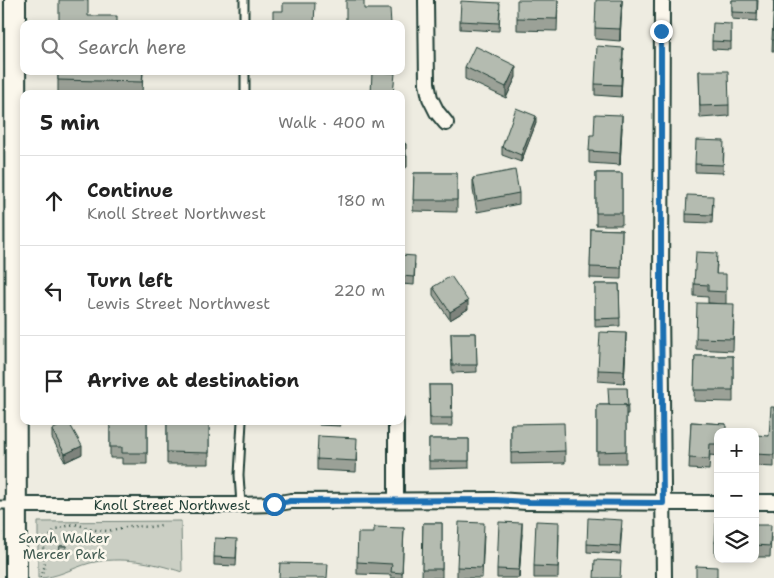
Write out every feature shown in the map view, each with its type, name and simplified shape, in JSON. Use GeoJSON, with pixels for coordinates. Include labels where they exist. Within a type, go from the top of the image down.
{"type":"FeatureCollection","features":[{"type":"Feature","properties":{"kind":"street"},"geometry":{"type":"LineString","coordinates":[[15,0],[8,505],[16,578]]}},
{"type":"Feature","properties":{"kind":"street"},"geometry":{"type":"LineString","coordinates":[[426,0],[427,82],[434,105],[446,123]]}},
{"type":"Feature","properties":{"kind":"street"},"geometry":{"type":"LineString","coordinates":[[662,0],[661,254],[664,578]]}},
{"type":"Feature","properties":{"kind":"street"},"geometry":{"type":"LineString","coordinates":[[396,425],[396,500]]}},
{"type":"Feature","properties":{"kind":"street","name":"Knoll Street Northwest"},"geometry":{"type":"LineString","coordinates":[[8,505],[241,505],[274,504],[290,501],[396,500],[714,503]]}},
{"type":"Feature","properties":{"kind":"street"},"geometry":{"type":"LineString","coordinates":[[759,502],[774,502]]}},
{"type":"Feature","properties":{"kind":"lane"},"geometry":{"type":"LineString","coordinates":[[244,0],[244,20]]}},
{"type":"Feature","properties":{"kind":"lane"},"geometry":{"type":"LineString","coordinates":[[245,75],[245,90]]}},
{"type":"Feature","properties":{"kind":"lane"},"geometry":{"type":"LineString","coordinates":[[241,505],[239,475],[242,425]]}},
{"type":"Feature","properties":{"kind":"path"},"geometry":{"type":"LineString","coordinates":[[40,578],[45,565],[43,547],[55,529],[75,524],[107,531],[131,526],[148,527],[163,525]]}},
{"type":"Feature","properties":{"kind":"green space","name":"Sarah Walker Mercer Park"},"geometry":{"type":"Polygon","coordinates":[[[181,521],[182,572],[148,563],[113,560],[90,563],[58,575],[38,578],[38,522],[181,521]]]}},
{"type":"Feature","properties":{"kind":"building"},"geometry":{"type":"Polygon","coordinates":[[[59,0],[88,0],[88,16],[117,16],[117,20],[59,20],[59,0]]]}},
{"type":"Feature","properties":{"kind":"building"},"geometry":{"type":"Polygon","coordinates":[[[346,0],[364,0],[364,9],[390,9],[391,20],[346,20],[346,0]]]}},
{"type":"Feature","properties":{"kind":"building"},"geometry":{"type":"Polygon","coordinates":[[[517,0],[558,0],[557,19],[517,18],[517,0]]]}},
{"type":"Feature","properties":{"kind":"building"},"geometry":{"type":"Polygon","coordinates":[[[596,0],[622,0],[620,29],[595,28],[596,0]]]}},
{"type":"Feature","properties":{"kind":"building"},"geometry":{"type":"Polygon","coordinates":[[[732,0],[757,0],[757,13],[732,12],[732,0]]]}},
{"type":"Feature","properties":{"kind":"building"},"geometry":{"type":"Polygon","coordinates":[[[774,0],[774,40],[772,40],[774,0]]]}},
{"type":"Feature","properties":{"kind":"building"},"geometry":{"type":"Polygon","coordinates":[[[461,1],[500,3],[499,23],[460,21],[461,1]]]}},
{"type":"Feature","properties":{"kind":"building"},"geometry":{"type":"Polygon","coordinates":[[[283,3],[315,3],[314,20],[273,20],[273,11],[283,11],[283,3]]]}},
{"type":"Feature","properties":{"kind":"building"},"geometry":{"type":"Polygon","coordinates":[[[713,23],[731,24],[731,42],[712,41],[713,23]]]}},
{"type":"Feature","properties":{"kind":"building"},"geometry":{"type":"Polygon","coordinates":[[[475,46],[516,66],[506,87],[465,67],[475,46]]]}},
{"type":"Feature","properties":{"kind":"building"},"geometry":{"type":"Polygon","coordinates":[[[597,46],[623,48],[621,85],[595,84],[597,46]]]}},
{"type":"Feature","properties":{"kind":"building"},"geometry":{"type":"Polygon","coordinates":[[[699,71],[728,71],[729,105],[700,106],[699,71]]]}},
{"type":"Feature","properties":{"kind":"building"},"geometry":{"type":"Polygon","coordinates":[[[58,75],[143,75],[142,82],[58,80],[58,75]]]}},
{"type":"Feature","properties":{"kind":"building"},"geometry":{"type":"Polygon","coordinates":[[[372,75],[395,75],[393,90],[371,90],[372,75]]]}},
{"type":"Feature","properties":{"kind":"building"},"geometry":{"type":"Polygon","coordinates":[[[516,108],[536,116],[521,155],[502,147],[516,108]]]}},
{"type":"Feature","properties":{"kind":"building"},"geometry":{"type":"Polygon","coordinates":[[[595,114],[622,115],[620,153],[589,151],[590,135],[594,135],[595,114]]]}},
{"type":"Feature","properties":{"kind":"building"},"geometry":{"type":"Polygon","coordinates":[[[696,140],[724,141],[723,165],[695,164],[696,140]]]}},
{"type":"Feature","properties":{"kind":"building"},"geometry":{"type":"Polygon","coordinates":[[[515,170],[519,193],[477,201],[473,178],[515,170]]]}},
{"type":"Feature","properties":{"kind":"building"},"geometry":{"type":"Polygon","coordinates":[[[414,173],[457,173],[457,200],[413,200],[414,173]]]}},
{"type":"Feature","properties":{"kind":"building"},"geometry":{"type":"Polygon","coordinates":[[[596,173],[622,173],[622,213],[596,213],[596,173]]]}},
{"type":"Feature","properties":{"kind":"building"},"geometry":{"type":"Polygon","coordinates":[[[687,195],[713,196],[712,215],[686,214],[687,195]]]}},
{"type":"Feature","properties":{"kind":"building"},"geometry":{"type":"Polygon","coordinates":[[[591,229],[622,230],[621,268],[590,267],[591,229]]]}},
{"type":"Feature","properties":{"kind":"building"},"geometry":{"type":"Polygon","coordinates":[[[696,252],[717,253],[716,274],[726,274],[726,292],[708,291],[708,285],[694,284],[696,252]]]}},
{"type":"Feature","properties":{"kind":"building"},"geometry":{"type":"Polygon","coordinates":[[[405,255],[415,256],[414,277],[405,276],[405,255]]]}},
{"type":"Feature","properties":{"kind":"building"},"geometry":{"type":"Polygon","coordinates":[[[451,276],[468,301],[450,312],[433,287],[451,276]]]}},
{"type":"Feature","properties":{"kind":"building"},"geometry":{"type":"Polygon","coordinates":[[[595,284],[619,284],[620,318],[595,319],[595,284]]]}},
{"type":"Feature","properties":{"kind":"building"},"geometry":{"type":"Polygon","coordinates":[[[697,303],[734,304],[733,339],[696,338],[697,303]]]}},
{"type":"Feature","properties":{"kind":"building"},"geometry":{"type":"Polygon","coordinates":[[[600,332],[626,333],[624,371],[598,370],[600,332]]]}},
{"type":"Feature","properties":{"kind":"building"},"geometry":{"type":"Polygon","coordinates":[[[451,333],[476,333],[477,365],[452,365],[451,333]]]}},
{"type":"Feature","properties":{"kind":"building"},"geometry":{"type":"Polygon","coordinates":[[[695,356],[733,356],[733,390],[694,390],[695,356]]]}},
{"type":"Feature","properties":{"kind":"building"},"geometry":{"type":"Polygon","coordinates":[[[429,385],[451,385],[452,418],[430,418],[429,385]]]}},
{"type":"Feature","properties":{"kind":"building"},"geometry":{"type":"Polygon","coordinates":[[[608,388],[627,388],[628,406],[609,405],[608,388]]]}},
{"type":"Feature","properties":{"kind":"building"},"geometry":{"type":"Polygon","coordinates":[[[597,405],[626,405],[626,451],[597,452],[597,405]]]}},
{"type":"Feature","properties":{"kind":"building"},"geometry":{"type":"Polygon","coordinates":[[[771,407],[774,407],[774,455],[759,454],[759,435],[769,436],[771,407]]]}},
{"type":"Feature","properties":{"kind":"building"},"geometry":{"type":"Polygon","coordinates":[[[691,422],[726,424],[726,428],[714,428],[714,444],[710,444],[709,459],[689,458],[691,422]]]}},
{"type":"Feature","properties":{"kind":"building"},"geometry":{"type":"Polygon","coordinates":[[[564,423],[565,451],[511,453],[511,424],[564,423]]]}},
{"type":"Feature","properties":{"kind":"building"},"geometry":{"type":"Polygon","coordinates":[[[61,425],[70,425],[82,446],[65,454],[52,430],[61,425]]]}},
{"type":"Feature","properties":{"kind":"building"},"geometry":{"type":"Polygon","coordinates":[[[110,425],[147,425],[147,453],[122,453],[122,447],[110,447],[110,425]]]}},
{"type":"Feature","properties":{"kind":"building"},"geometry":{"type":"Polygon","coordinates":[[[167,425],[209,425],[209,453],[167,452],[167,425]]]}},
{"type":"Feature","properties":{"kind":"building"},"geometry":{"type":"Polygon","coordinates":[[[318,436],[357,438],[356,461],[317,459],[318,436]]]}},
{"type":"Feature","properties":{"kind":"building"},"geometry":{"type":"Polygon","coordinates":[[[429,439],[469,439],[469,461],[429,461],[429,439]]]}},
{"type":"Feature","properties":{"kind":"building"},"geometry":{"type":"Polygon","coordinates":[[[588,518],[622,520],[620,546],[587,544],[588,518]]]}},
{"type":"Feature","properties":{"kind":"building"},"geometry":{"type":"Polygon","coordinates":[[[536,521],[559,522],[558,567],[534,566],[536,521]]]}},
{"type":"Feature","properties":{"kind":"building"},"geometry":{"type":"Polygon","coordinates":[[[459,522],[484,523],[482,568],[457,567],[459,522]]]}},
{"type":"Feature","properties":{"kind":"building"},"geometry":{"type":"Polygon","coordinates":[[[499,522],[522,523],[519,570],[497,569],[499,522]]]}},
{"type":"Feature","properties":{"kind":"building"},"geometry":{"type":"Polygon","coordinates":[[[423,523],[442,523],[442,569],[422,569],[423,523]]]}},
{"type":"Feature","properties":{"kind":"building"},"geometry":{"type":"Polygon","coordinates":[[[759,525],[771,525],[770,546],[759,545],[759,525]]]}},
{"type":"Feature","properties":{"kind":"building"},"geometry":{"type":"Polygon","coordinates":[[[374,527],[404,528],[402,573],[391,572],[392,564],[357,562],[358,533],[374,533],[374,527]]]}},
{"type":"Feature","properties":{"kind":"building"},"geometry":{"type":"Polygon","coordinates":[[[215,538],[237,539],[236,558],[214,557],[215,538]]]}},
{"type":"Feature","properties":{"kind":"building"},"geometry":{"type":"Polygon","coordinates":[[[60,546],[66,546],[66,554],[59,554],[60,546]]]}},
{"type":"Feature","properties":{"kind":"building"},"geometry":{"type":"Polygon","coordinates":[[[595,560],[621,561],[620,578],[594,578],[595,560]]]}},
{"type":"Feature","properties":{"kind":"building"},"geometry":{"type":"Polygon","coordinates":[[[280,563],[328,564],[327,578],[279,578],[280,563]]]}},
{"type":"Feature","properties":{"kind":"building"},"geometry":{"type":"Polygon","coordinates":[[[696,566],[717,567],[717,578],[696,578],[696,566]]]}},
{"type":"Feature","properties":{"kind":"route"},"geometry":{"type":"LineString","coordinates":[[274,504],[290,501],[396,500],[663,503],[661,31]]}}]}
